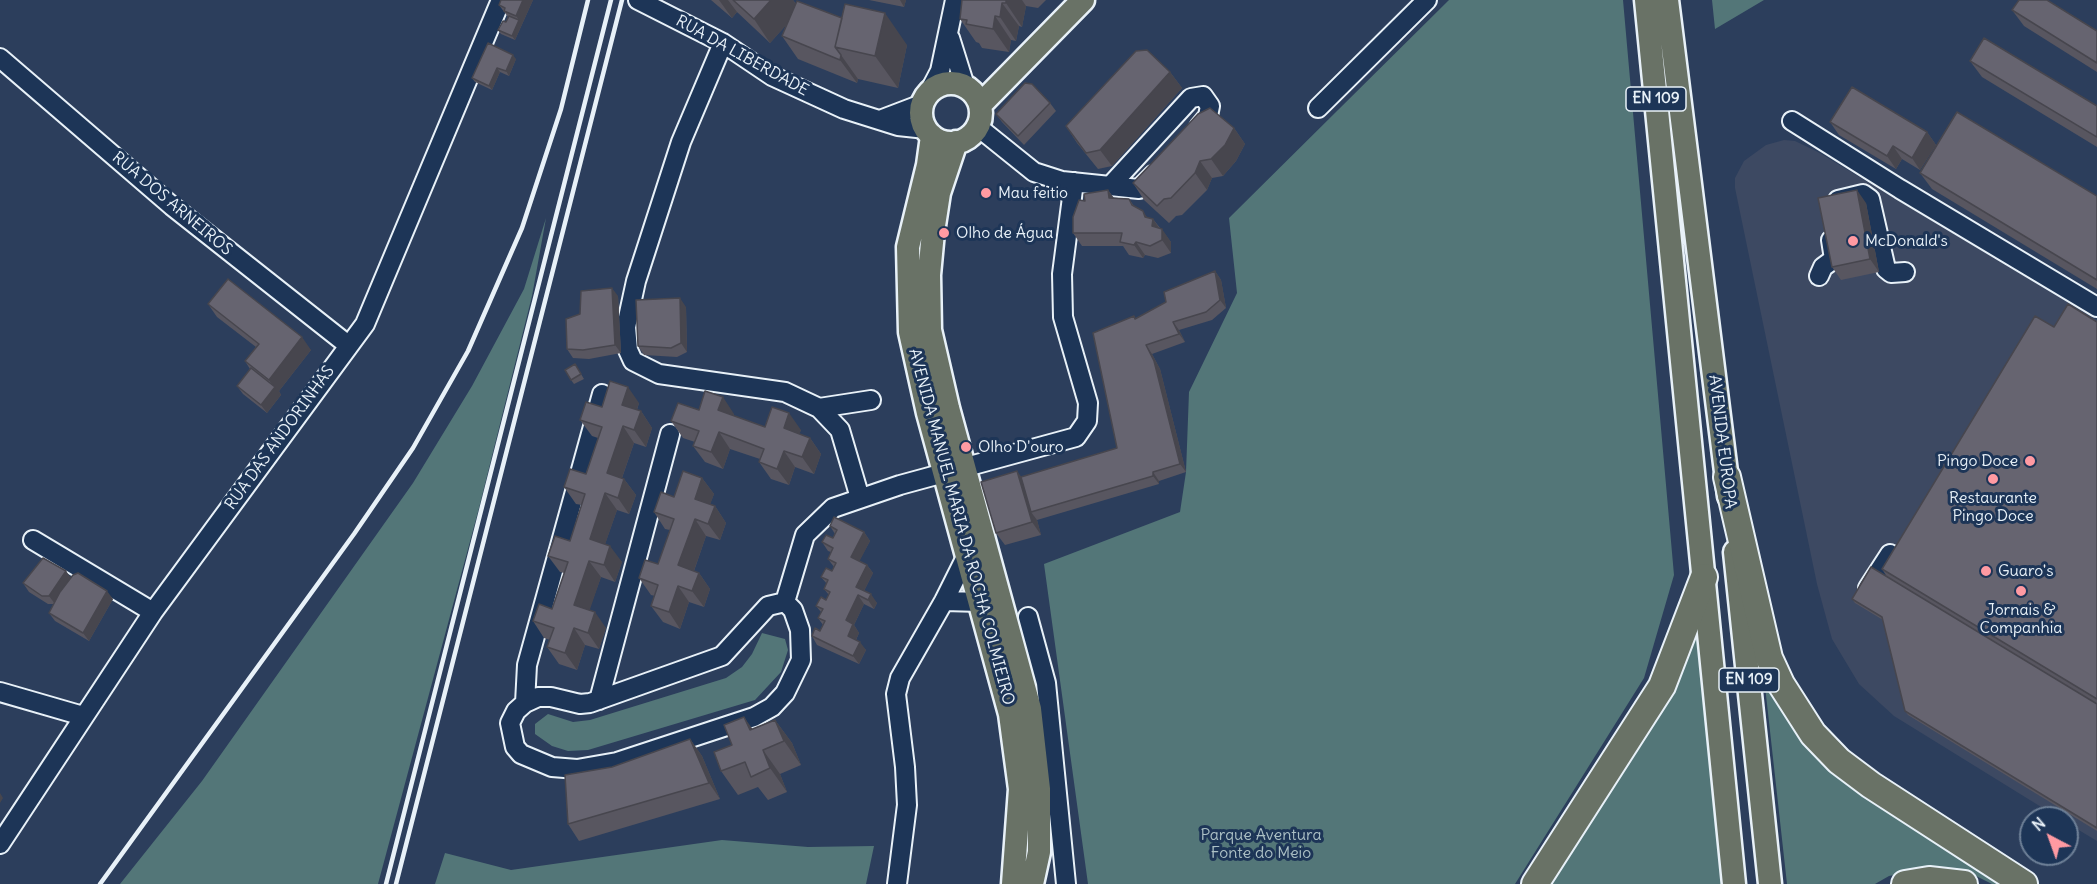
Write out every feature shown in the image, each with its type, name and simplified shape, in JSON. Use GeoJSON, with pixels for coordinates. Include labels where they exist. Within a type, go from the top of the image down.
{"type":"FeatureCollection","features":[{"type":"Feature","properties":{"kind":"highway"},"geometry":{"type":"LineString","coordinates":[[1727,477],[1769,658],[1781,684],[1813,734],[1839,761],[1871,785],[2024,884]]}},
{"type":"Feature","properties":{"kind":"highway"},"geometry":{"type":"LineString","coordinates":[[1535,884],[1662,686],[1704,577]]}},
{"type":"Feature","properties":{"kind":"highway"},"geometry":{"type":"LineString","coordinates":[[1905,884],[1929,880],[1964,884]]}},
{"type":"Feature","properties":{"kind":"main road"},"geometry":{"type":"LineString","coordinates":[[971,93],[1020,63],[1083,0]]}},
{"type":"Feature","properties":{"kind":"main road","name":"AVENIDA EUROPA"},"geometry":{"type":"LineString","coordinates":[[1646,0],[1734,884]]}},
{"type":"Feature","properties":{"kind":"main road","name":"AVENIDA EUROPA"},"geometry":{"type":"LineString","coordinates":[[1667,0],[1689,193],[1727,477],[1770,884]]}},
{"type":"Feature","properties":{"kind":"main road"},"geometry":{"type":"LineString","coordinates":[[946,83],[971,93],[981,119],[972,134],[956,142],[948,143],[928,133],[921,113],[925,98],[946,83]]}},
{"type":"Feature","properties":{"kind":"main road","name":"AVENIDA MANUEL MARIA DA ROCHA COLMIEIRO"},"geometry":{"type":"LineString","coordinates":[[928,133],[928,165],[911,230],[907,274],[910,332],[928,413],[963,468],[967,555],[1010,714],[1020,789],[1013,884]]}},
{"type":"Feature","properties":{"kind":"main road","name":"AVENIDA MANUEL MARIA DA ROCHA COLMIEIRO"},"geometry":{"type":"LineString","coordinates":[[956,142],[939,194],[933,232],[929,276],[930,330],[963,468],[1030,709],[1039,789],[1039,852],[1032,884]]}},
{"type":"Feature","properties":{"kind":"street","name":"RUA DAS ANDORINHAS"},"geometry":{"type":"LineString","coordinates":[[0,844],[153,612],[365,324],[501,0]]}},
{"type":"Feature","properties":{"kind":"street","name":"RUA DA LIBERDADE"},"geometry":{"type":"LineString","coordinates":[[638,0],[723,43],[772,76],[844,109],[928,133]]}},
{"type":"Feature","properties":{"kind":"street"},"geometry":{"type":"LineString","coordinates":[[880,120],[925,98],[940,71],[955,0]]}},
{"type":"Feature","properties":{"kind":"street"},"geometry":{"type":"LineString","coordinates":[[1318,108],[1427,0]]}},
{"type":"Feature","properties":{"kind":"street"},"geometry":{"type":"LineString","coordinates":[[949,34],[971,93]]}},
{"type":"Feature","properties":{"kind":"street"},"geometry":{"type":"LineString","coordinates":[[723,43],[681,142],[636,281],[626,327],[628,350],[633,361],[659,374],[785,392],[819,408],[840,430],[860,498]]}},
{"type":"Feature","properties":{"kind":"street","name":"RUA DOS ARNEIROS"},"geometry":{"type":"LineString","coordinates":[[0,58],[172,206],[348,345]]}},
{"type":"Feature","properties":{"kind":"street"},"geometry":{"type":"LineString","coordinates":[[1111,185],[1191,98],[1203,96],[1210,106],[1208,116],[1190,136]]}},
{"type":"Feature","properties":{"kind":"street"},"geometry":{"type":"LineString","coordinates":[[1792,121],[2097,307]]}},
{"type":"Feature","properties":{"kind":"street"},"geometry":{"type":"LineString","coordinates":[[978,127],[1034,172],[1074,182],[1139,189],[1167,161]]}},
{"type":"Feature","properties":{"kind":"street"},"geometry":{"type":"LineString","coordinates":[[784,602],[805,535],[833,508],[963,468],[1077,437],[1087,421],[1088,403],[1063,317],[1062,274],[1074,182]]}},
{"type":"Feature","properties":{"kind":"street"},"geometry":{"type":"LineString","coordinates":[[1819,276],[1823,267],[1834,259],[1826,213],[1832,201],[1863,194],[1870,199],[1886,269],[1891,273],[1905,272]]}},
{"type":"Feature","properties":{"kind":"street"},"geometry":{"type":"LineString","coordinates":[[525,703],[527,665],[602,394]]}},
{"type":"Feature","properties":{"kind":"street"},"geometry":{"type":"LineString","coordinates":[[819,408],[871,400]]}},
{"type":"Feature","properties":{"kind":"street"},"geometry":{"type":"LineString","coordinates":[[598,700],[670,435]]}},
{"type":"Feature","properties":{"kind":"street"},"geometry":{"type":"LineString","coordinates":[[33,540],[153,612]]}},
{"type":"Feature","properties":{"kind":"street"},"geometry":{"type":"LineString","coordinates":[[1888,600],[1868,588],[1890,554]]}},
{"type":"Feature","properties":{"kind":"street"},"geometry":{"type":"LineString","coordinates":[[897,884],[907,806],[905,767],[896,694],[900,678],[944,601],[967,555]]}},
{"type":"Feature","properties":{"kind":"street"},"geometry":{"type":"LineString","coordinates":[[944,601],[981,602]]}},
{"type":"Feature","properties":{"kind":"street"},"geometry":{"type":"LineString","coordinates":[[784,602],[793,610],[800,630],[801,660],[796,675],[785,693],[772,706],[754,717],[617,762],[564,768],[532,759],[515,747],[510,723],[516,711],[525,703],[538,697],[551,697],[580,704],[598,700],[722,656],[768,606],[784,602]]}},
{"type":"Feature","properties":{"kind":"street"},"geometry":{"type":"LineString","coordinates":[[1028,617],[1046,683],[1066,884]]}},
{"type":"Feature","properties":{"kind":"street"},"geometry":{"type":"LineString","coordinates":[[0,692],[83,716]]}},
{"type":"Feature","properties":{"kind":"shaded area"},"geometry":{"type":"Polygon","coordinates":[[[1784,140],[1795,141],[1818,152],[2097,320],[2097,841],[2079,830],[2079,806],[2040,806],[1894,716],[1859,684],[1832,639],[1817,584],[1735,188],[1735,178],[1744,161],[1766,145],[1784,140]]]}},
{"type":"Feature","properties":{"kind":"green space","name":"Parque Aventura Fonte do Meio"},"geometry":{"type":"Polygon","coordinates":[[[1449,0],[1623,0],[1674,575],[1644,678],[1515,884],[1088,884],[1044,564],[1180,512],[1186,472],[1189,392],[1237,293],[1229,218],[1449,0]]]}},
{"type":"Feature","properties":{"kind":"green space"},"geometry":{"type":"Polygon","coordinates":[[[1712,0],[1764,0],[1715,29],[1712,0]]]}},
{"type":"Feature","properties":{"kind":"green space"},"geometry":{"type":"Polygon","coordinates":[[[546,218],[532,296],[479,508],[378,884],[120,884],[202,781],[413,483],[472,386],[524,289],[546,218]]]}},
{"type":"Feature","properties":{"kind":"green space"},"geometry":{"type":"Polygon","coordinates":[[[1695,622],[1722,884],[1547,884],[1695,622]]]}},
{"type":"Feature","properties":{"kind":"green space"},"geometry":{"type":"Polygon","coordinates":[[[762,633],[785,639],[788,650],[781,672],[755,700],[588,750],[568,751],[552,746],[535,734],[535,724],[548,714],[573,722],[590,720],[726,678],[742,667],[752,654],[762,633]]]}},
{"type":"Feature","properties":{"kind":"green space"},"geometry":{"type":"Polygon","coordinates":[[[1763,668],[1780,701],[2010,884],[1992,884],[1968,872],[1925,868],[1889,876],[1875,884],[1787,884],[1763,668]]]}},
{"type":"Feature","properties":{"kind":"green space"},"geometry":{"type":"Polygon","coordinates":[[[722,840],[808,847],[874,846],[866,884],[435,884],[445,853],[511,870],[722,840]]]}},
{"type":"Feature","properties":{"kind":"building"},"geometry":{"type":"Polygon","coordinates":[[[501,0],[523,0],[516,16],[504,11],[505,8],[499,5],[501,0]]]}},
{"type":"Feature","properties":{"kind":"building"},"geometry":{"type":"Polygon","coordinates":[[[733,0],[771,0],[754,19],[733,0]]]}},
{"type":"Feature","properties":{"kind":"building"},"geometry":{"type":"Polygon","coordinates":[[[962,0],[1006,0],[1006,3],[1002,3],[1000,17],[995,16],[993,29],[966,24],[967,20],[960,19],[962,0]]]}},
{"type":"Feature","properties":{"kind":"building"},"geometry":{"type":"Polygon","coordinates":[[[2019,0],[2047,0],[2097,31],[2097,63],[2012,10],[2019,0]]]}},
{"type":"Feature","properties":{"kind":"building"},"geometry":{"type":"Polygon","coordinates":[[[797,1],[842,18],[835,47],[841,55],[840,60],[782,36],[797,1]]]}},
{"type":"Feature","properties":{"kind":"building"},"geometry":{"type":"Polygon","coordinates":[[[845,4],[885,13],[875,56],[835,47],[845,4]]]}},
{"type":"Feature","properties":{"kind":"building"},"geometry":{"type":"Polygon","coordinates":[[[509,16],[519,20],[512,36],[498,30],[509,16]]]}},
{"type":"Feature","properties":{"kind":"building"},"geometry":{"type":"Polygon","coordinates":[[[1984,38],[2097,106],[2097,137],[1970,61],[1984,38]]]}},
{"type":"Feature","properties":{"kind":"building"},"geometry":{"type":"Polygon","coordinates":[[[488,43],[513,55],[506,71],[497,68],[489,86],[472,78],[488,43]]]}},
{"type":"Feature","properties":{"kind":"building"},"geometry":{"type":"Polygon","coordinates":[[[1147,50],[1170,72],[1100,150],[1086,153],[1066,126],[1136,51],[1147,50]]]}},
{"type":"Feature","properties":{"kind":"building"},"geometry":{"type":"Polygon","coordinates":[[[1025,83],[1032,84],[1050,103],[1018,136],[996,114],[1025,83]]]}},
{"type":"Feature","properties":{"kind":"building"},"geometry":{"type":"Polygon","coordinates":[[[1852,87],[1927,132],[1912,158],[1893,146],[1887,156],[1830,122],[1852,87]]]}},
{"type":"Feature","properties":{"kind":"building"},"geometry":{"type":"Polygon","coordinates":[[[1210,108],[1234,128],[1225,145],[1211,159],[1200,161],[1195,173],[1171,198],[1164,199],[1157,206],[1133,183],[1198,114],[1210,108]]]}},
{"type":"Feature","properties":{"kind":"building"},"geometry":{"type":"Polygon","coordinates":[[[1957,112],[2097,196],[2097,280],[1920,173],[1957,112]]]}},
{"type":"Feature","properties":{"kind":"building"},"geometry":{"type":"Polygon","coordinates":[[[1108,190],[1109,198],[1129,199],[1132,205],[1143,211],[1145,217],[1153,219],[1152,226],[1162,229],[1162,240],[1150,246],[1136,242],[1134,245],[1120,242],[1122,233],[1073,233],[1073,217],[1079,200],[1085,201],[1084,194],[1108,190]]]}},
{"type":"Feature","properties":{"kind":"building","name":"McDonald's"},"geometry":{"type":"Polygon","coordinates":[[[1857,190],[1870,259],[1832,267],[1818,198],[1857,190]]]}},
{"type":"Feature","properties":{"kind":"building"},"geometry":{"type":"Polygon","coordinates":[[[1215,271],[1220,300],[1206,312],[1173,322],[1179,334],[1146,345],[1154,361],[1180,464],[1153,472],[1153,476],[1031,512],[1021,477],[1117,448],[1093,333],[1134,316],[1135,319],[1166,302],[1164,292],[1215,271]]]}},
{"type":"Feature","properties":{"kind":"building"},"geometry":{"type":"Polygon","coordinates":[[[228,279],[302,337],[269,380],[245,361],[259,344],[208,304],[228,279]]]}},
{"type":"Feature","properties":{"kind":"building"},"geometry":{"type":"Polygon","coordinates":[[[612,288],[615,345],[583,350],[567,349],[566,319],[580,314],[581,291],[612,288]]]}},
{"type":"Feature","properties":{"kind":"building"},"geometry":{"type":"Polygon","coordinates":[[[680,298],[681,343],[671,348],[638,346],[636,300],[680,298]]]}},
{"type":"Feature","properties":{"kind":"building","name":"Pingo Doce"},"geometry":{"type":"Polygon","coordinates":[[[2068,304],[2097,322],[2097,699],[1882,569],[2035,316],[2054,327],[2068,304]]]}},
{"type":"Feature","properties":{"kind":"building"},"geometry":{"type":"Polygon","coordinates":[[[575,364],[581,374],[571,380],[565,370],[575,364]]]}},
{"type":"Feature","properties":{"kind":"building"},"geometry":{"type":"Polygon","coordinates":[[[251,368],[275,387],[261,405],[237,386],[251,368]]]}},
{"type":"Feature","properties":{"kind":"building"},"geometry":{"type":"Polygon","coordinates":[[[610,381],[628,387],[622,405],[641,411],[634,430],[623,426],[607,473],[624,479],[618,498],[605,493],[590,539],[610,546],[604,565],[589,561],[574,605],[595,612],[588,633],[574,628],[565,653],[547,647],[554,628],[533,621],[539,604],[552,609],[568,562],[548,556],[555,536],[570,541],[585,494],[564,487],[570,469],[586,474],[602,427],[580,420],[586,402],[602,407],[610,381]]]}},
{"type":"Feature","properties":{"kind":"building"},"geometry":{"type":"Polygon","coordinates":[[[705,391],[723,397],[718,410],[765,427],[772,407],[789,413],[784,428],[810,438],[802,457],[784,451],[777,469],[759,462],[764,449],[719,432],[711,452],[693,446],[699,431],[671,421],[678,403],[699,410],[705,391]]]}},
{"type":"Feature","properties":{"kind":"building"},"geometry":{"type":"Polygon","coordinates":[[[683,471],[702,478],[695,499],[715,506],[708,524],[695,519],[678,565],[699,573],[692,591],[678,586],[669,612],[651,606],[658,585],[639,578],[645,560],[658,564],[674,519],[654,512],[661,492],[674,497],[683,471]]]}},
{"type":"Feature","properties":{"kind":"building"},"geometry":{"type":"Polygon","coordinates":[[[1017,471],[1032,522],[996,533],[981,482],[1017,471]]]}},
{"type":"Feature","properties":{"kind":"building"},"geometry":{"type":"Polygon","coordinates":[[[834,517],[864,532],[851,557],[867,565],[856,587],[871,594],[868,600],[858,595],[846,620],[853,624],[848,636],[860,642],[853,656],[812,636],[815,628],[820,631],[825,621],[818,618],[823,609],[816,606],[821,597],[826,600],[830,592],[824,589],[828,580],[821,577],[826,568],[832,571],[836,563],[828,559],[833,548],[822,542],[826,535],[833,538],[837,530],[830,526],[834,517]]]}},
{"type":"Feature","properties":{"kind":"building"},"geometry":{"type":"Polygon","coordinates":[[[43,558],[66,571],[49,596],[42,596],[23,583],[43,558]]]}},
{"type":"Feature","properties":{"kind":"building"},"geometry":{"type":"Polygon","coordinates":[[[1871,567],[2097,704],[2097,828],[2079,817],[2079,806],[2061,806],[1905,711],[1882,617],[1852,599],[1871,567]]]}},
{"type":"Feature","properties":{"kind":"building"},"geometry":{"type":"Polygon","coordinates":[[[78,573],[107,591],[83,633],[49,613],[60,592],[73,575],[78,573]]]}},
{"type":"Feature","properties":{"kind":"building"},"geometry":{"type":"Polygon","coordinates":[[[744,717],[750,730],[775,720],[784,741],[763,750],[770,768],[751,777],[745,762],[721,771],[714,752],[732,745],[724,725],[744,717]]]}},
{"type":"Feature","properties":{"kind":"building"},"geometry":{"type":"Polygon","coordinates":[[[690,739],[709,783],[568,824],[565,775],[612,767],[690,739]]]}},
{"type":"Feature","properties":{"kind":"railway"},"geometry":{"type":"LineString","coordinates":[[100,884],[354,534],[413,448],[468,351],[522,228],[561,109],[588,0]]}},
{"type":"Feature","properties":{"kind":"railway"},"geometry":{"type":"LineString","coordinates":[[386,884],[611,0]]}},
{"type":"Feature","properties":{"kind":"railway"},"geometry":{"type":"LineString","coordinates":[[396,884],[622,0]]}},
{"type":"Feature","properties":{"kind":"place","name":"Mau feitio"},"geometry":{"type":"Point","coordinates":[986,193]}},
{"type":"Feature","properties":{"kind":"place","name":"Olho de Água"},"geometry":{"type":"Point","coordinates":[944,233]}},
{"type":"Feature","properties":{"kind":"place","name":"McDonald's"},"geometry":{"type":"Point","coordinates":[1853,241]}},
{"type":"Feature","properties":{"kind":"place","name":"Olho D'ouro"},"geometry":{"type":"Point","coordinates":[966,447]}},
{"type":"Feature","properties":{"kind":"place","name":"Pingo Doce"},"geometry":{"type":"Point","coordinates":[2030,461]}},
{"type":"Feature","properties":{"kind":"place","name":"Restaurante Pingo Doce"},"geometry":{"type":"Point","coordinates":[1993,479]}},
{"type":"Feature","properties":{"kind":"place","name":"Guaro's"},"geometry":{"type":"Point","coordinates":[1986,571]}},
{"type":"Feature","properties":{"kind":"place","name":"Jornais & Companhia"},"geometry":{"type":"Point","coordinates":[2021,591]}}]}
